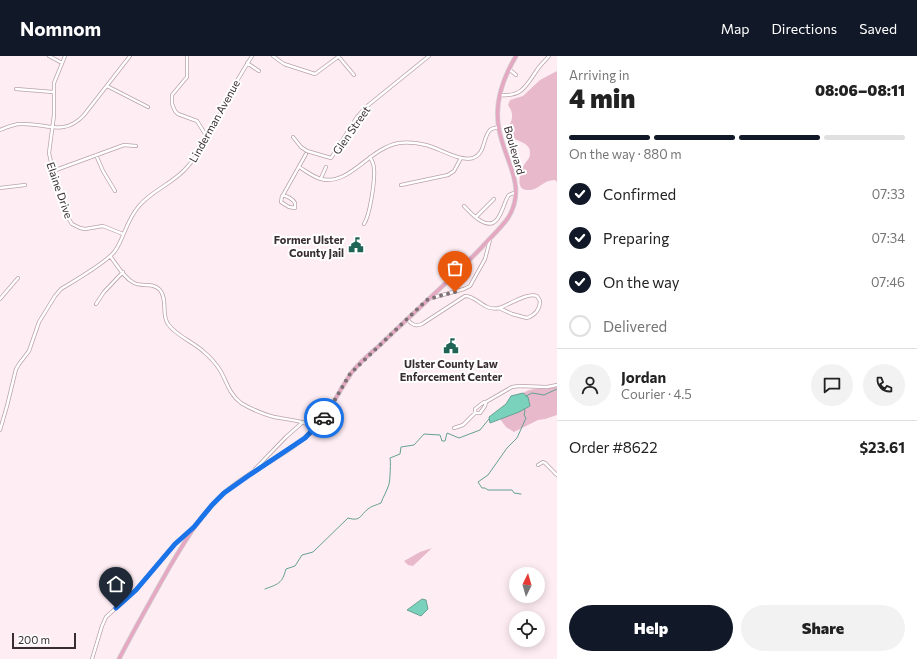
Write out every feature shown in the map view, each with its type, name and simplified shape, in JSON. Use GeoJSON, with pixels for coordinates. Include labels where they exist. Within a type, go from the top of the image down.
{"type":"FeatureCollection","features":[{"type":"Feature","properties":{"kind":"main road","name":"Boulevard"},"geometry":{"type":"LineString","coordinates":[[119,659],[152,598],[194,527],[212,505],[224,493],[252,472],[295,445],[315,428],[322,421],[353,371],[465,265],[490,239],[507,218],[513,206],[515,193],[514,173],[498,127],[498,112],[500,95],[509,69],[516,56]]}},
{"type":"Feature","properties":{"kind":"street"},"geometry":{"type":"LineString","coordinates":[[49,56],[62,62]]}},
{"type":"Feature","properties":{"kind":"street","name":"Elaine Drive"},"geometry":{"type":"LineString","coordinates":[[65,56],[55,76],[53,92],[54,106],[49,153],[67,216],[72,224],[83,229],[103,226],[123,234]]}},
{"type":"Feature","properties":{"kind":"street"},"geometry":{"type":"LineString","coordinates":[[0,130],[12,125],[22,124],[61,128],[68,127],[84,115],[130,56]]}},
{"type":"Feature","properties":{"kind":"street"},"geometry":{"type":"LineString","coordinates":[[187,56],[187,77],[172,95],[172,104],[178,114],[197,121],[207,137]]}},
{"type":"Feature","properties":{"kind":"street","name":"Linderman Avenue"},"geometry":{"type":"LineString","coordinates":[[0,430],[16,369],[31,348],[40,322],[55,296],[61,289],[111,255],[120,243],[129,219],[140,204],[151,194],[173,181],[183,173],[193,161],[236,82],[252,56]]}},
{"type":"Feature","properties":{"kind":"street"},"geometry":{"type":"LineString","coordinates":[[273,56],[284,64],[316,74],[338,56],[354,75]]}},
{"type":"Feature","properties":{"kind":"street","name":"Glen Street"},"geometry":{"type":"LineString","coordinates":[[306,153],[331,158],[358,116],[366,107],[429,56]]}},
{"type":"Feature","properties":{"kind":"street"},"geometry":{"type":"LineString","coordinates":[[500,95],[517,94],[523,90],[549,56]]}},
{"type":"Feature","properties":{"kind":"street"},"geometry":{"type":"LineString","coordinates":[[247,63],[258,71]]}},
{"type":"Feature","properties":{"kind":"street"},"geometry":{"type":"LineString","coordinates":[[509,69],[516,76]]}},
{"type":"Feature","properties":{"kind":"street"},"geometry":{"type":"LineString","coordinates":[[106,86],[148,107]]}},
{"type":"Feature","properties":{"kind":"street"},"geometry":{"type":"LineString","coordinates":[[16,89],[53,92]]}},
{"type":"Feature","properties":{"kind":"street"},"geometry":{"type":"LineString","coordinates":[[299,167],[320,178],[331,180],[342,177],[382,149],[393,145],[414,143],[426,145],[462,158],[470,158],[478,156],[481,153],[489,132],[498,127]]}},
{"type":"Feature","properties":{"kind":"street"},"geometry":{"type":"LineString","coordinates":[[283,196],[296,203],[295,208],[289,207],[281,202],[281,198],[306,153],[293,137]]}},
{"type":"Feature","properties":{"kind":"street"},"geometry":{"type":"LineString","coordinates":[[53,171],[124,145],[136,146]]}},
{"type":"Feature","properties":{"kind":"street"},"geometry":{"type":"LineString","coordinates":[[96,155],[102,171],[115,191]]}},
{"type":"Feature","properties":{"kind":"street"},"geometry":{"type":"LineString","coordinates":[[364,224],[368,215],[374,171],[370,157]]}},
{"type":"Feature","properties":{"kind":"street"},"geometry":{"type":"LineString","coordinates":[[401,186],[448,175],[454,171],[462,158]]}},
{"type":"Feature","properties":{"kind":"street"},"geometry":{"type":"LineString","coordinates":[[320,178],[326,167]]}},
{"type":"Feature","properties":{"kind":"street"},"geometry":{"type":"LineString","coordinates":[[0,188],[24,185]]}},
{"type":"Feature","properties":{"kind":"street"},"geometry":{"type":"LineString","coordinates":[[464,206],[476,217],[485,223],[489,223],[495,220],[504,209],[508,197],[515,193]]}},
{"type":"Feature","properties":{"kind":"street"},"geometry":{"type":"LineString","coordinates":[[476,217],[494,199]]}},
{"type":"Feature","properties":{"kind":"street"},"geometry":{"type":"LineString","coordinates":[[428,299],[464,290],[470,286],[485,259],[490,239]]}},
{"type":"Feature","properties":{"kind":"street"},"geometry":{"type":"LineString","coordinates":[[111,255],[123,272],[134,283],[154,286],[159,289],[163,296],[165,317],[168,325],[205,353],[219,370],[235,398],[246,406],[257,411],[274,417],[303,422],[315,428]]}},
{"type":"Feature","properties":{"kind":"street"},"geometry":{"type":"LineString","coordinates":[[96,304],[104,292],[123,272]]}},
{"type":"Feature","properties":{"kind":"street"},"geometry":{"type":"LineString","coordinates":[[0,299],[18,278]]}},
{"type":"Feature","properties":{"kind":"street"},"geometry":{"type":"LineString","coordinates":[[407,319],[416,326],[422,324],[465,296],[471,297],[482,305],[499,308],[512,314],[527,318],[534,315],[538,311],[540,301],[537,296],[532,294],[499,308]]}},
{"type":"Feature","properties":{"kind":"street"},"geometry":{"type":"LineString","coordinates":[[454,428],[463,425],[475,413],[475,409],[484,402],[512,387],[547,387],[557,385]]}},
{"type":"Feature","properties":{"kind":"street"},"geometry":{"type":"LineString","coordinates":[[475,413],[480,413],[486,402]]}},
{"type":"Feature","properties":{"kind":"street"},"geometry":{"type":"LineString","coordinates":[[252,472],[303,422]]}},
{"type":"Feature","properties":{"kind":"street"},"geometry":{"type":"LineString","coordinates":[[538,464],[543,462],[545,463],[557,475]]}},
{"type":"Feature","properties":{"kind":"street"},"geometry":{"type":"LineString","coordinates":[[92,659],[106,617],[136,590],[175,544],[194,527]]}},
{"type":"Feature","properties":{"kind":"shaded area"},"geometry":{"type":"Polygon","coordinates":[[[557,71],[557,182],[555,180],[551,180],[535,189],[523,189],[520,184],[520,176],[529,157],[530,150],[520,141],[508,137],[506,132],[512,119],[512,112],[508,105],[510,100],[523,96],[540,80],[557,71]]]}},
{"type":"Feature","properties":{"kind":"shaded area"},"geometry":{"type":"Polygon","coordinates":[[[557,387],[557,415],[538,420],[514,432],[506,427],[500,419],[530,406],[528,397],[523,393],[535,389],[557,387]]]}},
{"type":"Feature","properties":{"kind":"shaded area"},"geometry":{"type":"Polygon","coordinates":[[[523,393],[528,397],[530,406],[519,412],[490,423],[489,417],[506,404],[511,396],[523,393]]]}},
{"type":"Feature","properties":{"kind":"shaded area"},"geometry":{"type":"Polygon","coordinates":[[[432,548],[413,566],[408,565],[404,561],[420,552],[432,548]]]}},
{"type":"Feature","properties":{"kind":"shaded area"},"geometry":{"type":"Polygon","coordinates":[[[422,599],[426,600],[428,609],[421,616],[407,610],[422,599]]]}},
{"type":"Feature","properties":{"kind":"waterway"},"geometry":{"type":"LineString","coordinates":[[526,396],[532,393],[544,395],[557,389]]}},
{"type":"Feature","properties":{"kind":"waterway"},"geometry":{"type":"LineString","coordinates":[[521,494],[514,493],[512,490],[488,490],[482,488],[478,482],[488,475],[507,448],[517,438],[526,418],[524,415],[524,409]]}},
{"type":"Feature","properties":{"kind":"waterway"},"geometry":{"type":"LineString","coordinates":[[265,589],[279,583],[283,578],[286,569],[295,566],[302,555],[313,552],[348,518],[358,518],[372,506],[381,503],[389,484],[390,458],[400,454],[401,447],[414,445],[424,434],[440,435],[442,441],[445,441],[447,433],[459,438],[480,430],[489,419]]}},
{"type":"Feature","properties":{"kind":"way so far"},"geometry":{"type":"LineString","coordinates":[[324,418],[350,374],[356,368],[428,299],[455,292]]}},
{"type":"Feature","properties":{"kind":"place","name":"Former Ulster County Jail"},"geometry":{"type":"Point","coordinates":[356,245]}},
{"type":"Feature","properties":{"kind":"place","name":"Ulster County Law Enforcement Center"},"geometry":{"type":"Point","coordinates":[451,346]}},
{"type":"Feature","properties":{"kind":"route"},"geometry":{"type":"LineString","coordinates":[[116,608],[136,590],[175,544],[194,527],[224,493],[305,438],[324,418]]}}]}
